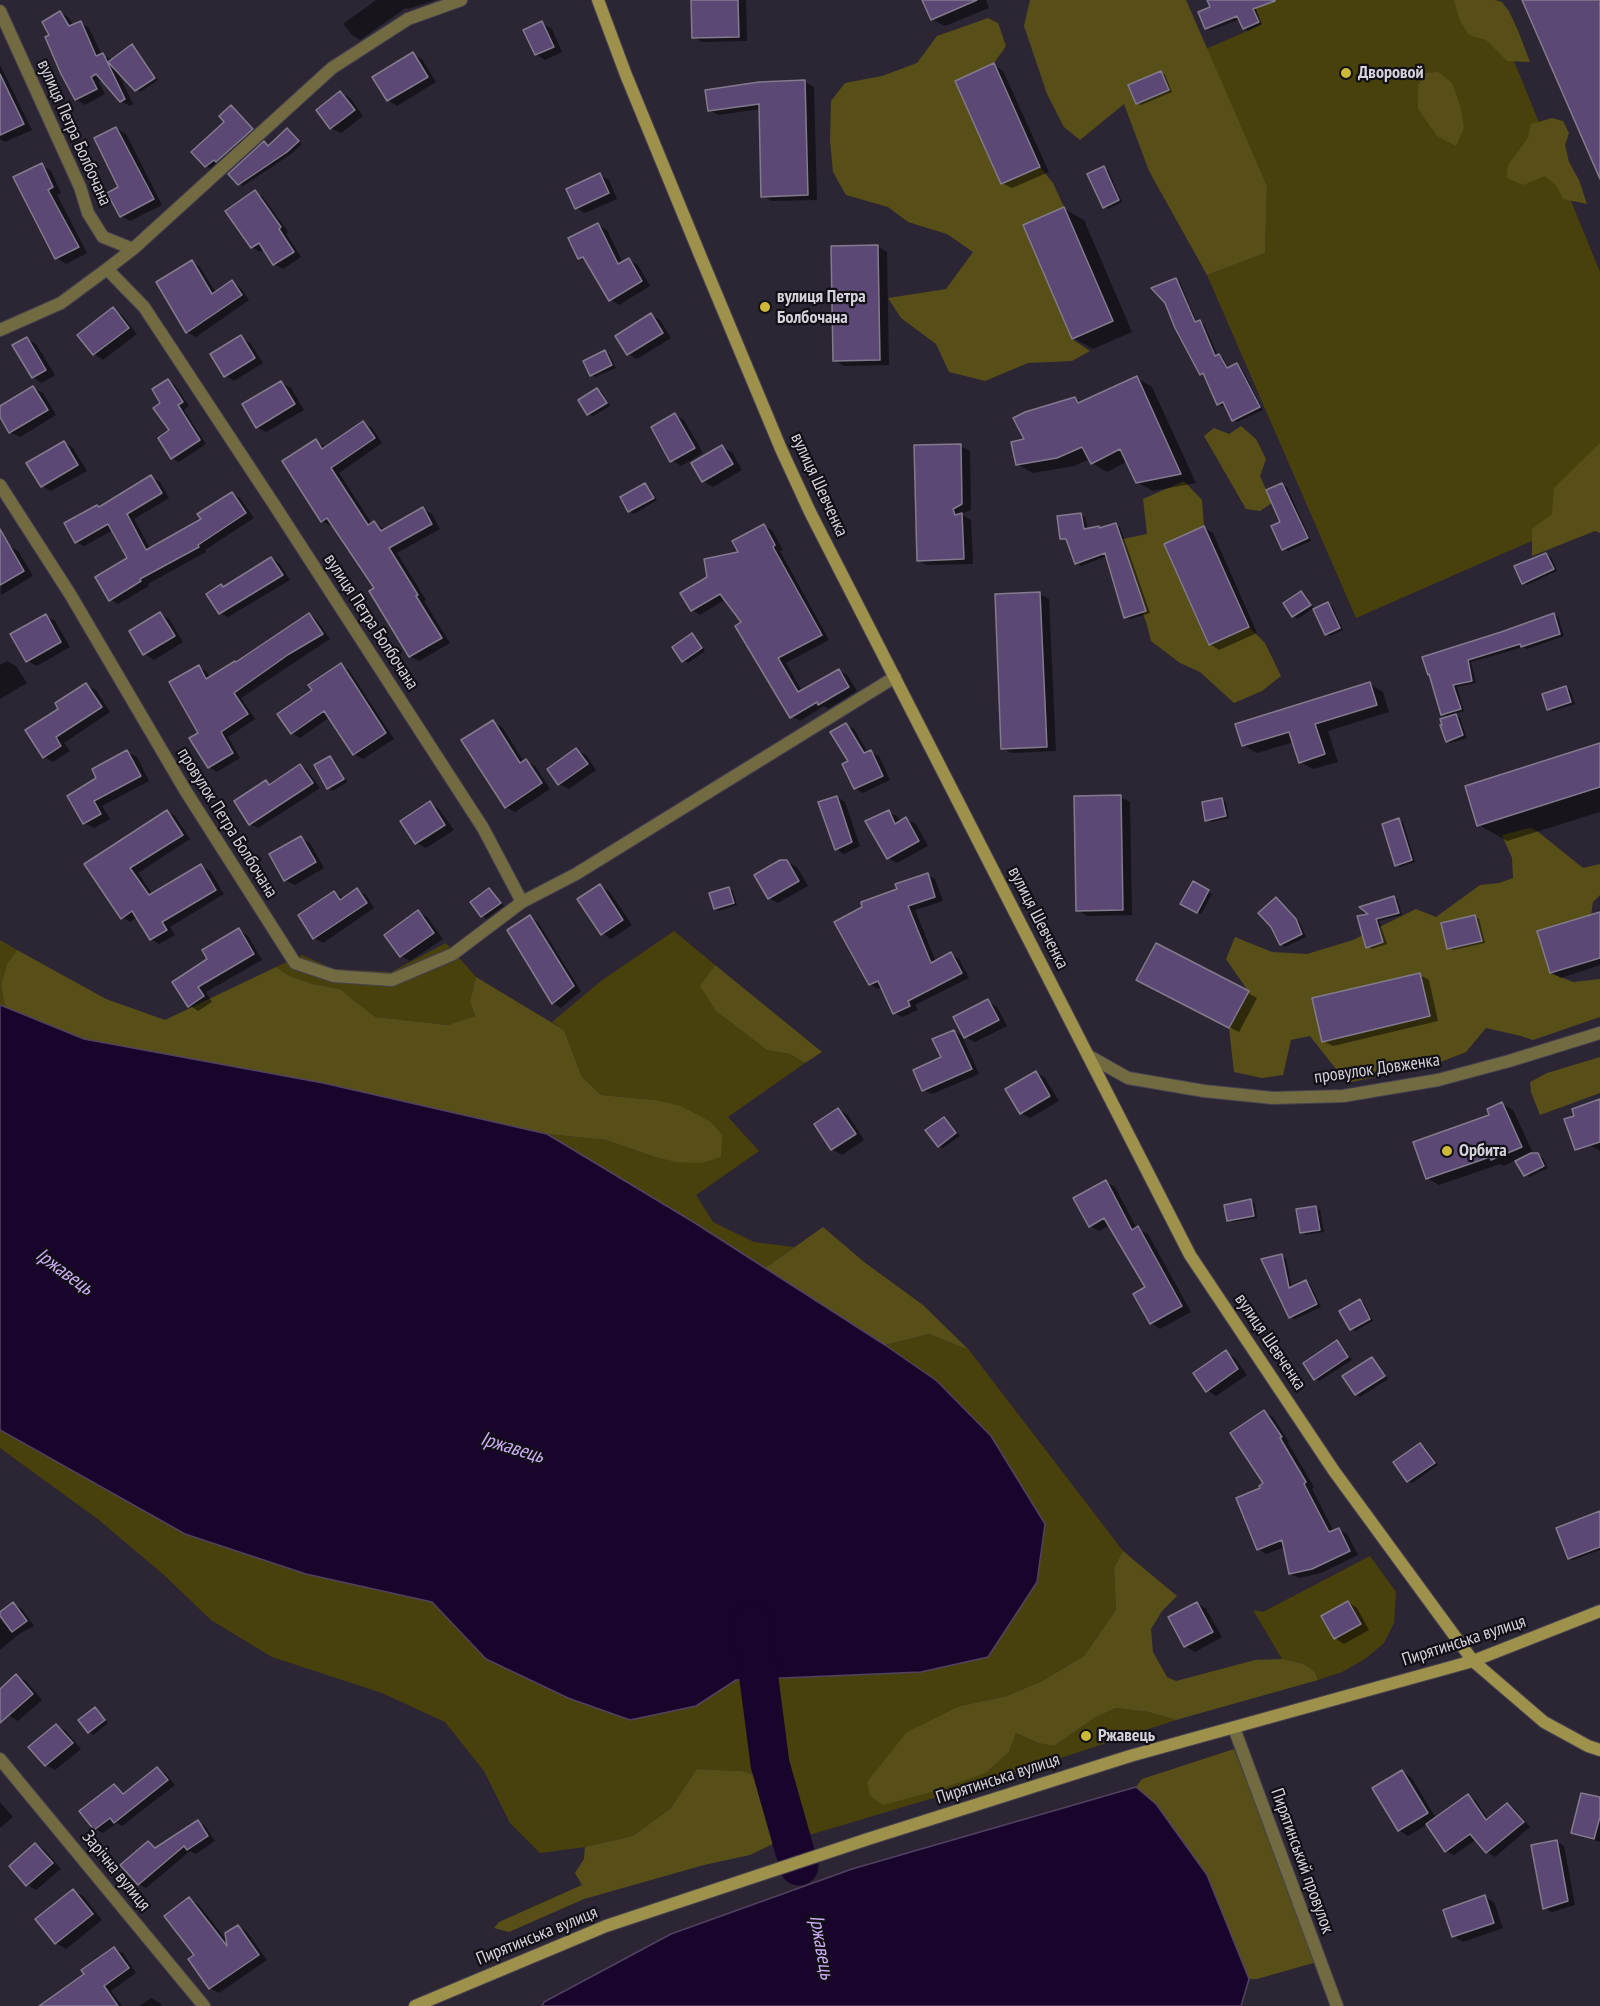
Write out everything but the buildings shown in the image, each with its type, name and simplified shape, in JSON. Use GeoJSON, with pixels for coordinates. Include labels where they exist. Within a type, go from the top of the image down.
{"type":"FeatureCollection","features":[{"type":"Feature","properties":{"kind":"street"},"geometry":{"type":"LineString","coordinates":[[0,330],[61,303],[133,249],[332,68],[408,19],[460,0]]}},
{"type":"Feature","properties":{"kind":"street","name":"вулиця Шевченка"},"geometry":{"type":"LineString","coordinates":[[597,0],[781,449],[810,512],[1190,1255],[1334,1471],[1473,1661],[1544,1722],[1600,1750]]}},
{"type":"Feature","properties":{"kind":"street","name":"вулиця Петра Болбочана"},"geometry":{"type":"LineString","coordinates":[[0,11],[80,187],[88,213],[104,237],[133,249]]}},
{"type":"Feature","properties":{"kind":"street","name":"вулиця Петра Болбочана"},"geometry":{"type":"LineString","coordinates":[[107,269],[144,307],[275,506],[483,828],[522,902]]}},
{"type":"Feature","properties":{"kind":"street","name":"провулок Петра Болбочана"},"geometry":{"type":"LineString","coordinates":[[0,485],[70,594],[185,790],[295,963],[334,976],[392,980],[453,954],[522,902]]}},
{"type":"Feature","properties":{"kind":"street"},"geometry":{"type":"LineString","coordinates":[[522,902],[576,874],[895,677]]}},
{"type":"Feature","properties":{"kind":"street","name":"провулок Довженка"},"geometry":{"type":"LineString","coordinates":[[1089,1056],[1128,1078],[1193,1089],[1273,1098],[1343,1096],[1438,1080],[1600,1034]]}},
{"type":"Feature","properties":{"kind":"street","name":"Пирятинська вулиця"},"geometry":{"type":"LineString","coordinates":[[416,2006],[606,1926],[868,1839],[1130,1756],[1473,1661],[1600,1611]]}},
{"type":"Feature","properties":{"kind":"street","name":"Пирятинський провулок"},"geometry":{"type":"LineString","coordinates":[[1234,1728],[1337,2006]]}},
{"type":"Feature","properties":{"kind":"street","name":"Зарічна вулиця"},"geometry":{"type":"LineString","coordinates":[[0,1759],[204,2006]]}},
{"type":"Feature","properties":{"kind":"shaded area"},"geometry":{"type":"Polygon","coordinates":[[[1030,0],[1186,0],[1267,186],[1265,253],[1207,275],[1149,171],[1124,104],[1080,140],[1064,127],[1047,94],[1024,26],[1030,0]]]}},
{"type":"Feature","properties":{"kind":"shaded area"},"geometry":{"type":"Polygon","coordinates":[[[1253,0],[1489,0],[1600,272],[1600,511],[1356,618],[1207,275],[1265,253],[1267,186],[1206,49],[1261,25],[1253,0]]]}},
{"type":"Feature","properties":{"kind":"shaded area"},"geometry":{"type":"Polygon","coordinates":[[[1454,0],[1502,2],[1509,11],[1530,62],[1507,61],[1486,40],[1469,35],[1460,21],[1454,0]]]}},
{"type":"Feature","properties":{"kind":"shaded area"},"geometry":{"type":"Polygon","coordinates":[[[988,18],[998,23],[1006,46],[994,63],[955,81],[1001,184],[1040,167],[1053,183],[1064,207],[1024,225],[1072,339],[1090,351],[1072,361],[1028,363],[985,381],[949,372],[936,344],[901,318],[888,298],[946,289],[973,252],[947,234],[908,222],[888,207],[846,195],[833,172],[830,140],[831,101],[845,83],[882,76],[917,63],[937,36],[988,18]]]}},
{"type":"Feature","properties":{"kind":"shaded area"},"geometry":{"type":"Polygon","coordinates":[[[1438,72],[1452,83],[1460,105],[1464,128],[1456,146],[1437,136],[1418,109],[1418,85],[1426,73],[1438,72]]]}},
{"type":"Feature","properties":{"kind":"shaded area"},"geometry":{"type":"Polygon","coordinates":[[[1552,118],[1563,121],[1569,133],[1565,145],[1569,162],[1579,180],[1587,204],[1563,199],[1557,186],[1545,176],[1523,185],[1507,178],[1508,165],[1528,138],[1531,124],[1552,118]]]}},
{"type":"Feature","properties":{"kind":"shaded area"},"geometry":{"type":"Polygon","coordinates":[[[1241,426],[1256,439],[1266,459],[1260,476],[1272,503],[1260,511],[1246,509],[1204,436],[1214,428],[1229,434],[1241,426]]]}},
{"type":"Feature","properties":{"kind":"shaded area"},"geometry":{"type":"Polygon","coordinates":[[[1600,443],[1600,533],[1595,531],[1532,556],[1532,529],[1552,514],[1554,488],[1600,443]]]}},
{"type":"Feature","properties":{"kind":"shaded area"},"geometry":{"type":"Polygon","coordinates":[[[1184,481],[1202,500],[1204,526],[1164,544],[1208,645],[1249,627],[1265,643],[1281,676],[1262,691],[1234,703],[1200,672],[1180,663],[1151,641],[1118,540],[1147,534],[1143,499],[1184,481]]]}},
{"type":"Feature","properties":{"kind":"shaded area"},"geometry":{"type":"Polygon","coordinates":[[[1530,828],[1537,831],[1583,868],[1600,864],[1600,895],[1593,902],[1591,915],[1537,932],[1550,973],[1573,982],[1600,979],[1600,1017],[1533,1040],[1486,1028],[1466,1052],[1433,1065],[1347,1083],[1310,1036],[1291,1040],[1283,1075],[1262,1078],[1234,1072],[1229,1028],[1248,991],[1226,959],[1235,937],[1272,952],[1307,954],[1353,940],[1416,909],[1436,917],[1480,885],[1499,883],[1513,878],[1512,858],[1502,835],[1530,828]]]}},
{"type":"Feature","properties":{"kind":"shaded area"},"geometry":{"type":"Polygon","coordinates":[[[674,931],[715,965],[701,986],[716,1011],[767,1050],[790,1054],[805,1063],[728,1117],[759,1151],[696,1195],[713,1222],[754,1242],[794,1247],[765,1268],[547,1134],[606,1140],[675,1162],[655,1100],[601,1095],[582,1077],[564,1030],[552,1022],[601,981],[674,931]]]}},
{"type":"Feature","properties":{"kind":"shaded area"},"geometry":{"type":"Polygon","coordinates":[[[0,940],[17,950],[7,964],[1,983],[5,1007],[0,1005],[0,940]]]}},
{"type":"Feature","properties":{"kind":"shaded area"},"geometry":{"type":"Polygon","coordinates":[[[446,943],[476,977],[470,1002],[475,1016],[448,1025],[375,1017],[340,989],[313,984],[289,976],[276,967],[302,955],[334,969],[391,972],[446,943]]]}},
{"type":"Feature","properties":{"kind":"shaded area"},"geometry":{"type":"Polygon","coordinates":[[[17,950],[106,999],[165,1020],[276,967],[289,976],[313,984],[340,989],[375,1017],[448,1025],[475,1016],[470,1002],[476,977],[564,1030],[582,1077],[601,1095],[655,1100],[681,1106],[711,1122],[722,1135],[721,1157],[701,1163],[675,1162],[606,1140],[547,1134],[323,1083],[84,1039],[5,1007],[1,984],[7,964],[17,950]]]}},
{"type":"Feature","properties":{"kind":"shaded area"},"geometry":{"type":"Polygon","coordinates":[[[715,965],[822,1052],[805,1063],[790,1054],[767,1050],[716,1011],[700,986],[715,965]]]}},
{"type":"Feature","properties":{"kind":"shaded area"},"geometry":{"type":"Polygon","coordinates":[[[1600,1057],[1600,1093],[1540,1115],[1531,1092],[1530,1082],[1547,1073],[1600,1057]]]}},
{"type":"Feature","properties":{"kind":"shaded area"},"geometry":{"type":"Polygon","coordinates":[[[823,1227],[864,1262],[923,1305],[969,1350],[929,1334],[885,1345],[765,1268],[823,1227]]]}},
{"type":"Feature","properties":{"kind":"shaded area"},"geometry":{"type":"Polygon","coordinates":[[[929,1334],[969,1350],[1123,1551],[1114,1568],[1116,1610],[1084,1656],[1044,1680],[1007,1696],[960,1706],[884,1764],[867,1782],[909,1797],[935,1791],[986,1773],[1009,1752],[1016,1733],[1038,1743],[1054,1746],[1094,1718],[1116,1708],[1149,1712],[1176,1720],[994,1780],[799,1838],[783,1785],[742,1771],[697,1769],[670,1809],[633,1836],[585,1847],[540,1853],[510,1823],[484,1771],[445,1722],[382,1693],[272,1657],[211,1620],[164,1575],[99,1520],[0,1448],[0,1430],[185,1534],[306,1574],[432,1602],[486,1659],[696,1706],[736,1680],[830,1676],[1045,1524],[991,1436],[937,1381],[885,1345],[929,1334]]]}},
{"type":"Feature","properties":{"kind":"shaded area"},"geometry":{"type":"Polygon","coordinates":[[[1123,1551],[1177,1596],[1162,1611],[1151,1629],[1153,1652],[1167,1677],[1176,1681],[1255,1660],[1282,1659],[1304,1664],[1315,1672],[1318,1680],[1176,1720],[1149,1712],[1116,1708],[1094,1718],[1054,1746],[1038,1743],[1016,1733],[1009,1752],[986,1773],[935,1791],[883,1805],[870,1796],[867,1782],[907,1732],[960,1706],[1007,1696],[1044,1680],[1084,1656],[1116,1610],[1114,1568],[1123,1551]]]}},
{"type":"Feature","properties":{"kind":"shaded area"},"geometry":{"type":"Polygon","coordinates":[[[1370,1556],[1396,1592],[1394,1623],[1384,1643],[1365,1659],[1342,1672],[1318,1680],[1315,1672],[1304,1664],[1282,1659],[1253,1610],[1263,1612],[1370,1556]]]}},
{"type":"Feature","properties":{"kind":"shaded area"},"geometry":{"type":"Polygon","coordinates":[[[1234,1749],[1317,1962],[1257,1979],[1249,1979],[1207,1875],[1136,1787],[1142,1779],[1234,1749]]]}},
{"type":"Feature","properties":{"kind":"shaded area"},"geometry":{"type":"Polygon","coordinates":[[[697,1769],[742,1771],[768,1780],[781,1840],[750,1855],[704,1865],[584,1899],[509,1932],[494,1928],[499,1922],[582,1885],[575,1873],[584,1859],[585,1847],[633,1836],[670,1809],[697,1769]]]}},
{"type":"Feature","properties":{"kind":"water"},"geometry":{"type":"Polygon","coordinates":[[[0,1005],[84,1039],[323,1083],[547,1134],[695,1223],[937,1381],[991,1436],[1045,1524],[1037,1582],[988,1657],[921,1672],[736,1680],[696,1706],[630,1720],[568,1698],[486,1659],[432,1602],[306,1574],[185,1534],[0,1430],[0,1005]]]}},
{"type":"Feature","properties":{"kind":"water"},"geometry":{"type":"Polygon","coordinates":[[[1136,1787],[1156,1804],[1207,1875],[1249,1979],[1241,2006],[542,2006],[544,2002],[671,1934],[852,1869],[1136,1787]]]}},
{"type":"Feature","properties":{"kind":"waterway","name":"Іржавець"},"geometry":{"type":"LineString","coordinates":[[752,1625],[770,1764],[799,1866]]}},
{"type":"Feature","properties":{"kind":"place","name":"Дворовой"},"geometry":{"type":"Point","coordinates":[1346,73]}},
{"type":"Feature","properties":{"kind":"place","name":"вулиця Петра Болбочана"},"geometry":{"type":"Point","coordinates":[765,307]}},
{"type":"Feature","properties":{"kind":"place","name":"Орбита"},"geometry":{"type":"Point","coordinates":[1447,1151]}},
{"type":"Feature","properties":{"kind":"place","name":"Ржавець"},"geometry":{"type":"Point","coordinates":[1086,1736]}}]}
